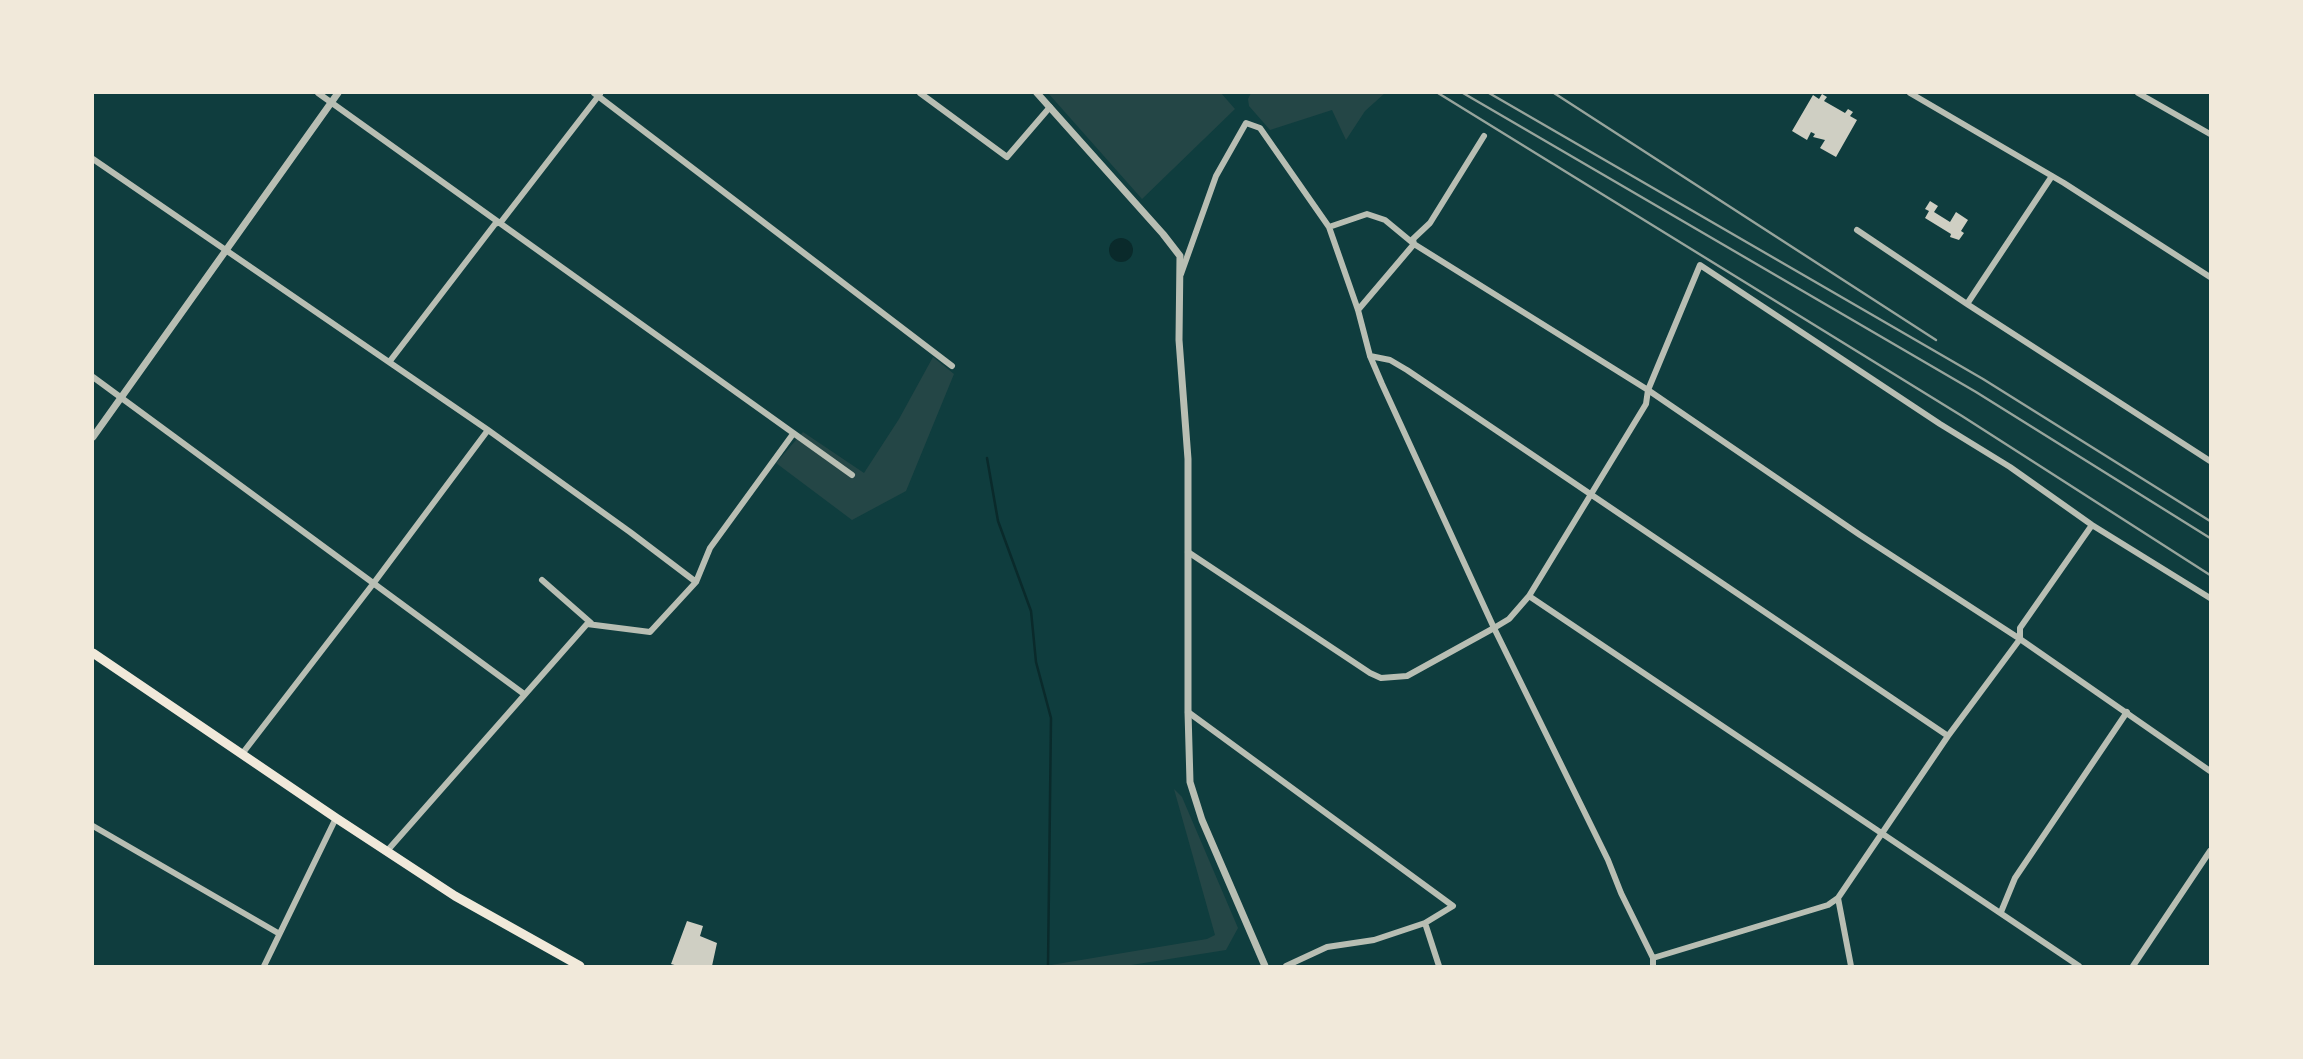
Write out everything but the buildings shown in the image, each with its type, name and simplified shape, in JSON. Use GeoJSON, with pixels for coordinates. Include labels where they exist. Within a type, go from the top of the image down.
{"type":"FeatureCollection","features":[{"type":"Feature","properties":{"kind":"main road"},"geometry":{"type":"LineString","coordinates":[[93,653],[454,896],[580,966]]}},
{"type":"Feature","properties":{"kind":"street"},"geometry":{"type":"LineString","coordinates":[[318,93],[852,475]]}},
{"type":"Feature","properties":{"kind":"street"},"geometry":{"type":"LineString","coordinates":[[93,437],[338,93]]}},
{"type":"Feature","properties":{"kind":"street"},"geometry":{"type":"LineString","coordinates":[[920,93],[1007,157],[1050,107]]}},
{"type":"Feature","properties":{"kind":"street"},"geometry":{"type":"LineString","coordinates":[[1037,93],[1180,256],[1179,340],[1188,459],[1189,769],[1192,793],[1265,966]]}},
{"type":"Feature","properties":{"kind":"street"},"geometry":{"type":"LineString","coordinates":[[1910,93],[2052,176],[2210,277]]}},
{"type":"Feature","properties":{"kind":"street"},"geometry":{"type":"LineString","coordinates":[[2138,93],[2210,134]]}},
{"type":"Feature","properties":{"kind":"street"},"geometry":{"type":"LineString","coordinates":[[390,361],[495,225],[501,222],[598,94],[952,366]]}},
{"type":"Feature","properties":{"kind":"street"},"geometry":{"type":"LineString","coordinates":[[1180,279],[1216,176],[1245,123],[1260,128],[1329,227],[1358,310],[1370,356],[1494,628],[1608,860],[1653,962],[1830,904],[1838,898],[1948,736],[2020,639],[2020,628],[2092,525]]}},
{"type":"Feature","properties":{"kind":"street"},"geometry":{"type":"LineString","coordinates":[[1358,310],[1414,244],[1413,239],[1430,223],[1484,136]]}},
{"type":"Feature","properties":{"kind":"street"},"geometry":{"type":"LineString","coordinates":[[93,159],[390,361],[696,582]]}},
{"type":"Feature","properties":{"kind":"street"},"geometry":{"type":"LineString","coordinates":[[1967,304],[2052,176]]}},
{"type":"Feature","properties":{"kind":"street"},"geometry":{"type":"LineString","coordinates":[[1329,227],[1370,214],[1385,220],[1414,244],[1648,390],[1860,535],[2020,639],[2210,771]]}},
{"type":"Feature","properties":{"kind":"street"},"geometry":{"type":"LineString","coordinates":[[1857,230],[2210,461]]}},
{"type":"Feature","properties":{"kind":"street"},"geometry":{"type":"LineString","coordinates":[[1188,552],[1381,678],[1406,676],[1494,628],[1517,612],[1529,596],[1646,404],[1648,390],[1700,265],[1940,424],[1949,427],[2092,525],[2210,598]]}},
{"type":"Feature","properties":{"kind":"street"},"geometry":{"type":"LineString","coordinates":[[1370,356],[1390,360],[1408,370],[1948,736]]}},
{"type":"Feature","properties":{"kind":"street"},"geometry":{"type":"LineString","coordinates":[[93,377],[524,694]]}},
{"type":"Feature","properties":{"kind":"street"},"geometry":{"type":"LineString","coordinates":[[242,754],[488,430]]}},
{"type":"Feature","properties":{"kind":"street"},"geometry":{"type":"LineString","coordinates":[[387,851],[587,624],[650,632],[696,582],[710,548],[793,434]]}},
{"type":"Feature","properties":{"kind":"street"},"geometry":{"type":"LineString","coordinates":[[542,580],[593,624]]}},
{"type":"Feature","properties":{"kind":"street"},"geometry":{"type":"LineString","coordinates":[[1529,596],[2079,966]]}},
{"type":"Feature","properties":{"kind":"street"},"geometry":{"type":"LineString","coordinates":[[1188,712],[1453,905],[1425,923],[1374,940],[1327,947],[1286,966]]}},
{"type":"Feature","properties":{"kind":"street"},"geometry":{"type":"LineString","coordinates":[[2001,912],[2015,878],[2127,712]]}},
{"type":"Feature","properties":{"kind":"street"},"geometry":{"type":"LineString","coordinates":[[264,966],[336,818]]}},
{"type":"Feature","properties":{"kind":"street"},"geometry":{"type":"LineString","coordinates":[[93,826],[278,933]]}},
{"type":"Feature","properties":{"kind":"street"},"geometry":{"type":"LineString","coordinates":[[2133,966],[2210,851]]}},
{"type":"Feature","properties":{"kind":"street"},"geometry":{"type":"LineString","coordinates":[[1838,898],[1852,966]]}},
{"type":"Feature","properties":{"kind":"street"},"geometry":{"type":"LineString","coordinates":[[1425,923],[1439,966]]}},
{"type":"Feature","properties":{"kind":"shaded area"},"geometry":{"type":"Polygon","coordinates":[[[1048,93],[1221,93],[1235,109],[1142,199],[1048,93]]]}},
{"type":"Feature","properties":{"kind":"shaded area"},"geometry":{"type":"Polygon","coordinates":[[[1251,93],[1385,93],[1365,111],[1346,140],[1332,110],[1270,130],[1249,106],[1251,93]]]}},
{"type":"Feature","properties":{"kind":"shaded area"},"geometry":{"type":"Polygon","coordinates":[[[1121,238],[1130,241],[1133,250],[1130,259],[1121,262],[1112,259],[1109,250],[1112,241],[1121,238]]]}},
{"type":"Feature","properties":{"kind":"shaded area"},"geometry":{"type":"Polygon","coordinates":[[[933,357],[954,374],[906,491],[852,520],[776,463],[803,432],[864,473],[899,419],[933,357]]]}},
{"type":"Feature","properties":{"kind":"shaded area"},"geometry":{"type":"Polygon","coordinates":[[[1174,789],[1182,797],[1238,928],[1226,950],[1125,966],[1045,966],[1207,939],[1215,935],[1174,789]]]}},
{"type":"Feature","properties":{"kind":"waterway"},"geometry":{"type":"LineString","coordinates":[[987,458],[998,521],[1031,611],[1036,662],[1051,718],[1048,966]]}},
{"type":"Feature","properties":{"kind":"railway"},"geometry":{"type":"LineString","coordinates":[[1438,93],[1962,416],[2210,575]]}},
{"type":"Feature","properties":{"kind":"railway"},"geometry":{"type":"LineString","coordinates":[[1463,93],[1976,392],[2210,538]]}},
{"type":"Feature","properties":{"kind":"railway"},"geometry":{"type":"LineString","coordinates":[[1489,93],[1983,379],[2210,521]]}},
{"type":"Feature","properties":{"kind":"railway"},"geometry":{"type":"LineString","coordinates":[[1554,93],[1936,340]]}}]}
